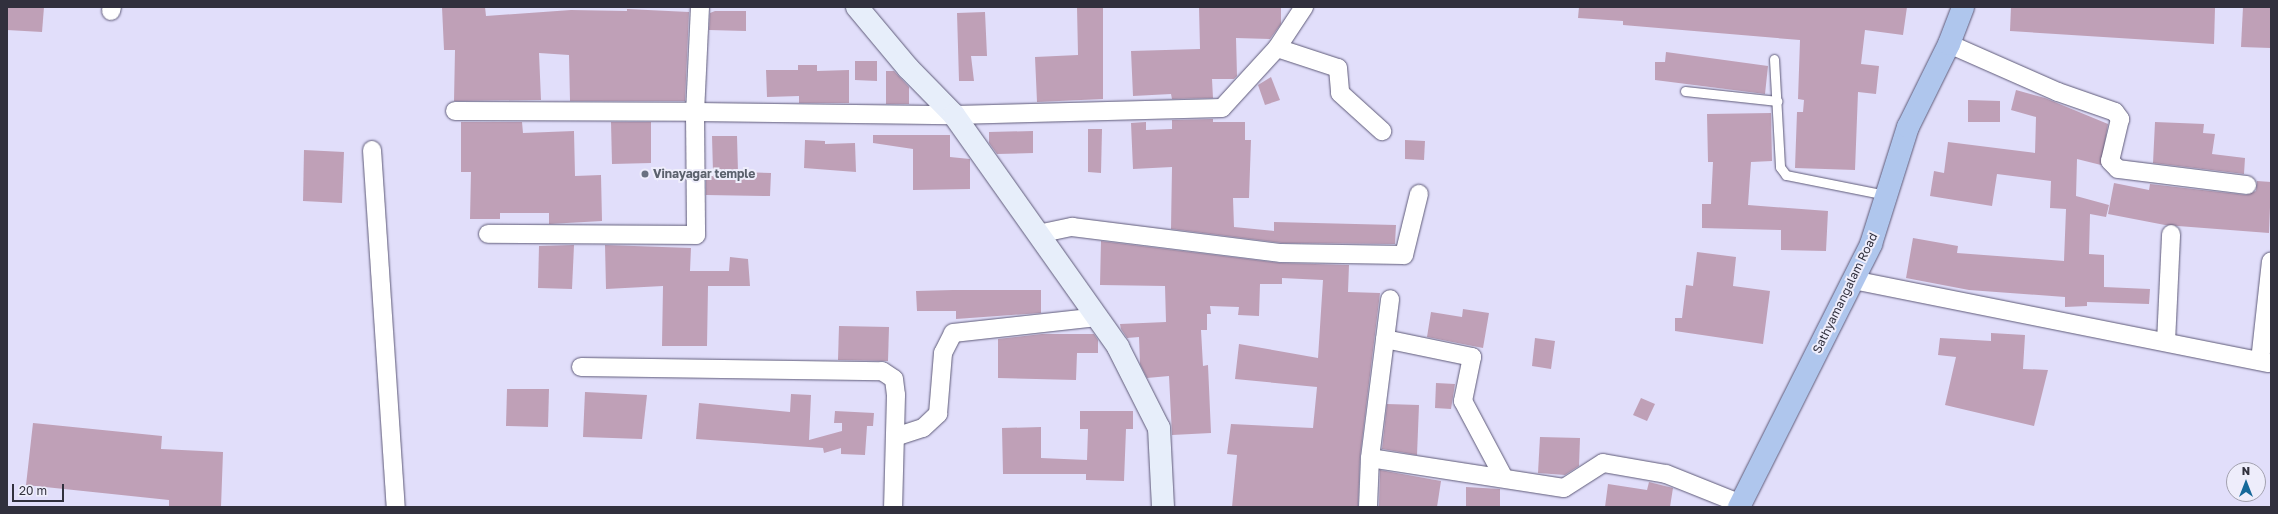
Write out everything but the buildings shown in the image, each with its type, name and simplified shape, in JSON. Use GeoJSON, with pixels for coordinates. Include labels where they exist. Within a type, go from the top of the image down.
{"type":"FeatureCollection","features":[{"type":"Feature","properties":{"kind":"highway","name":"Sathyamangalam Road"},"geometry":{"type":"LineString","coordinates":[[1740,506],[1871,244],[1908,127],[1949,44],[1963,7]]}},
{"type":"Feature","properties":{"kind":"street"},"geometry":{"type":"LineString","coordinates":[[488,234],[696,235],[695,112],[700,7]]}},
{"type":"Feature","properties":{"kind":"street"},"geometry":{"type":"LineString","coordinates":[[857,7],[908,68],[954,115],[1118,347],[1159,428],[1163,507]]}},
{"type":"Feature","properties":{"kind":"street"},"geometry":{"type":"LineString","coordinates":[[455,111],[954,115],[1222,108],[1277,48],[1304,7]]}},
{"type":"Feature","properties":{"kind":"street"},"geometry":{"type":"LineString","coordinates":[[1949,44],[2058,92],[2115,112],[2120,119],[2110,161],[2118,169],[2247,185]]}},
{"type":"Feature","properties":{"kind":"street"},"geometry":{"type":"LineString","coordinates":[[1277,48],[1338,68],[1340,93],[1382,131]]}},
{"type":"Feature","properties":{"kind":"street"},"geometry":{"type":"LineString","coordinates":[[372,150],[396,507]]}},
{"type":"Feature","properties":{"kind":"street"},"geometry":{"type":"LineString","coordinates":[[1038,234],[1072,228],[1281,253],[1404,255],[1419,194]]}},
{"type":"Feature","properties":{"kind":"street"},"geometry":{"type":"LineString","coordinates":[[2166,342],[2171,234]]}},
{"type":"Feature","properties":{"kind":"street"},"geometry":{"type":"LineString","coordinates":[[1853,280],[2264,362],[2271,262]]}},
{"type":"Feature","properties":{"kind":"street"},"geometry":{"type":"LineString","coordinates":[[1368,507],[1370,458],[1390,299]]}},
{"type":"Feature","properties":{"kind":"street"},"geometry":{"type":"LineString","coordinates":[[895,437],[923,428],[938,414],[943,353],[953,333],[1097,317]]}},
{"type":"Feature","properties":{"kind":"street"},"geometry":{"type":"LineString","coordinates":[[1385,339],[1472,357],[1463,401],[1504,478]]}},
{"type":"Feature","properties":{"kind":"street"},"geometry":{"type":"LineString","coordinates":[[581,367],[882,371],[894,379],[895,437],[893,507]]}},
{"type":"Feature","properties":{"kind":"street"},"geometry":{"type":"LineString","coordinates":[[1370,458],[1564,488],[1603,463],[1666,474],[1740,506]]}},
{"type":"Feature","properties":{"kind":"lane"},"geometry":{"type":"LineString","coordinates":[[1774,59],[1780,167],[1786,175],[1886,195]]}},
{"type":"Feature","properties":{"kind":"lane"},"geometry":{"type":"LineString","coordinates":[[1686,91],[1777,101]]}},
{"type":"Feature","properties":{"kind":"place","name":"Vinayagar temple"},"geometry":{"type":"Point","coordinates":[645,174]}}]}
